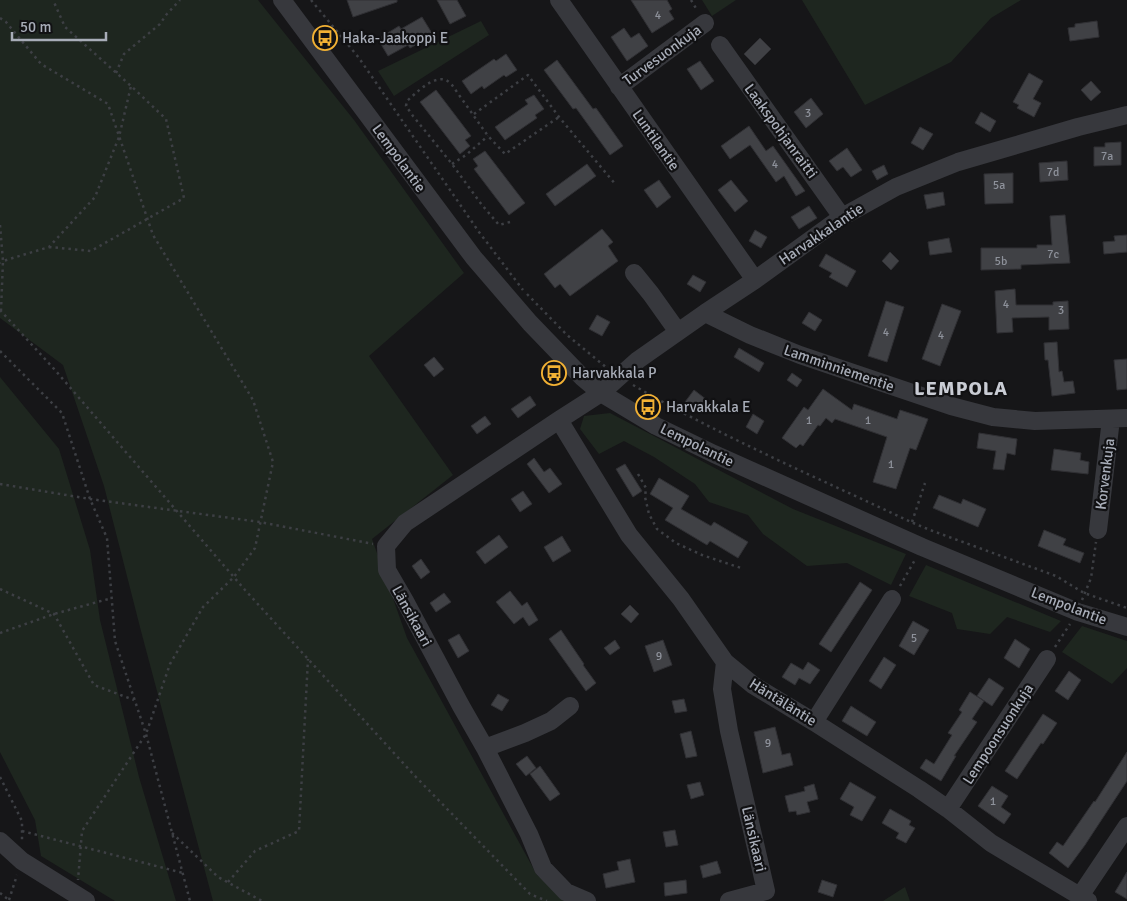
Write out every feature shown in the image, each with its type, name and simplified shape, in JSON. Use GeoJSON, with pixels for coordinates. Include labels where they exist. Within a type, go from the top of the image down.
{"type":"FeatureCollection","features":[{"type":"Feature","properties":{"kind":"street","name":"Lempolantie"},"geometry":{"type":"LineString","coordinates":[[282,0],[474,258],[530,324],[601,393],[656,426],[714,454],[922,547],[1078,612],[1127,627]]}},
{"type":"Feature","properties":{"kind":"street","name":"Luntilantie"},"geometry":{"type":"LineString","coordinates":[[559,0],[618,87],[755,280]]}},
{"type":"Feature","properties":{"kind":"street","name":"Turvesuonkuja"},"geometry":{"type":"LineString","coordinates":[[618,87],[706,23]]}},
{"type":"Feature","properties":{"kind":"street","name":"Laakspohjanraitti"},"geometry":{"type":"LineString","coordinates":[[720,45],[842,217]]}},
{"type":"Feature","properties":{"kind":"street","name":"Harvakkalantie"},"geometry":{"type":"LineString","coordinates":[[601,393],[638,360],[755,280],[842,217],[896,187],[958,162],[1078,127],[1127,115]]}},
{"type":"Feature","properties":{"kind":"street"},"geometry":{"type":"LineString","coordinates":[[634,273],[678,332]]}},
{"type":"Feature","properties":{"kind":"street","name":"Lamminniementie"},"geometry":{"type":"LineString","coordinates":[[705,313],[800,356],[959,408],[993,417],[1035,421],[1119,418]]}},
{"type":"Feature","properties":{"kind":"street"},"geometry":{"type":"LineString","coordinates":[[386,546],[406,523],[601,393]]}},
{"type":"Feature","properties":{"kind":"street","name":"Korvenkuja"},"geometry":{"type":"LineString","coordinates":[[1098,530],[1119,418]]}},
{"type":"Feature","properties":{"kind":"street","name":"Häntäläntie"},"geometry":{"type":"LineString","coordinates":[[559,420],[629,535],[681,599],[725,662],[753,685],[919,789],[991,843],[1084,898]]}},
{"type":"Feature","properties":{"kind":"street","name":"Länsikaari"},"geometry":{"type":"LineString","coordinates":[[386,546],[387,570],[460,706],[485,748],[529,834],[543,868],[566,892],[587,901]]}},
{"type":"Feature","properties":{"kind":"street"},"geometry":{"type":"LineString","coordinates":[[814,722],[892,599]]}},
{"type":"Feature","properties":{"kind":"street","name":"Lempoonsuonkuja"},"geometry":{"type":"LineString","coordinates":[[948,809],[1047,659]]}},
{"type":"Feature","properties":{"kind":"street","name":"Länsikaari"},"geometry":{"type":"LineString","coordinates":[[725,662],[722,689],[729,731],[766,891],[729,901]]}},
{"type":"Feature","properties":{"kind":"street"},"geometry":{"type":"LineString","coordinates":[[485,748],[525,734],[551,720],[570,706]]}},
{"type":"Feature","properties":{"kind":"street"},"geometry":{"type":"LineString","coordinates":[[1084,898],[1127,826]]}},
{"type":"Feature","properties":{"kind":"street"},"geometry":{"type":"LineString","coordinates":[[0,841],[22,861],[81,898]]}},
{"type":"Feature","properties":{"kind":"path"},"geometry":{"type":"LineString","coordinates":[[2,262],[49,247],[91,251],[184,198],[166,119],[65,27],[53,0]]}},
{"type":"Feature","properties":{"kind":"path"},"geometry":{"type":"LineString","coordinates":[[116,73],[124,54],[160,24],[180,0]]}},
{"type":"Feature","properties":{"kind":"path"},"geometry":{"type":"LineString","coordinates":[[311,0],[359,58],[479,232],[525,293],[567,335],[620,377],[678,410],[912,522],[1056,576],[1084,593],[1127,608]]}},
{"type":"Feature","properties":{"kind":"path"},"geometry":{"type":"LineString","coordinates":[[0,18],[6,22],[41,64],[108,104],[153,235],[253,400],[273,462],[255,548],[234,577],[202,606],[170,664],[146,734],[82,831],[81,898]]}},
{"type":"Feature","properties":{"kind":"path"},"geometry":{"type":"LineString","coordinates":[[474,114],[528,75],[559,117],[616,185]]}},
{"type":"Feature","properties":{"kind":"path"},"geometry":{"type":"LineString","coordinates":[[510,222],[499,225],[413,116],[406,106],[407,101],[424,86],[438,79],[446,80],[474,114],[488,136],[505,154],[559,117]]}},
{"type":"Feature","properties":{"kind":"path"},"geometry":{"type":"LineString","coordinates":[[49,247],[95,197],[119,137],[131,86]]}},
{"type":"Feature","properties":{"kind":"path"},"geometry":{"type":"LineString","coordinates":[[452,164],[488,136]]}},
{"type":"Feature","properties":{"kind":"path"},"geometry":{"type":"LineString","coordinates":[[0,225],[2,262],[0,310],[55,370],[234,577],[414,775],[530,894],[547,901]]}},
{"type":"Feature","properties":{"kind":"path"},"geometry":{"type":"LineString","coordinates":[[0,351],[62,413],[90,499],[107,538],[114,641],[146,734],[190,901]]}},
{"type":"Feature","properties":{"kind":"path"},"geometry":{"type":"LineString","coordinates":[[638,474],[646,488],[645,497],[649,514],[658,529],[676,543],[702,556],[741,568]]}},
{"type":"Feature","properties":{"kind":"path"},"geometry":{"type":"LineString","coordinates":[[912,522],[925,483]]}},
{"type":"Feature","properties":{"kind":"path"},"geometry":{"type":"LineString","coordinates":[[0,484],[177,512],[260,522],[386,546]]}},
{"type":"Feature","properties":{"kind":"path"},"geometry":{"type":"LineString","coordinates":[[1047,659],[1078,612],[1091,578],[1098,530]]}},
{"type":"Feature","properties":{"kind":"path"},"geometry":{"type":"LineString","coordinates":[[892,599],[922,547]]}},
{"type":"Feature","properties":{"kind":"path"},"geometry":{"type":"LineString","coordinates":[[0,589],[54,614],[94,684],[134,700]]}},
{"type":"Feature","properties":{"kind":"path"},"geometry":{"type":"LineString","coordinates":[[0,633],[54,614],[112,598]]}},
{"type":"Feature","properties":{"kind":"path"},"geometry":{"type":"LineString","coordinates":[[228,882],[255,851],[299,830],[308,659]]}},
{"type":"Feature","properties":{"kind":"path"},"geometry":{"type":"LineString","coordinates":[[22,831],[183,873]]}},
{"type":"Feature","properties":{"kind":"path"},"geometry":{"type":"LineString","coordinates":[[172,833],[218,877],[262,901]]}},
{"type":"Feature","properties":{"kind":"path"},"geometry":{"type":"LineString","coordinates":[[0,893],[10,901]]}},
{"type":"Feature","properties":{"kind":"shaded area"},"geometry":{"type":"Polygon","coordinates":[[[0,0],[258,0],[354,120],[464,273],[369,356],[453,475],[372,539],[407,638],[537,875],[571,901],[213,901],[104,486],[63,365],[0,318],[0,0]]]}},
{"type":"Feature","properties":{"kind":"shaded area"},"geometry":{"type":"Polygon","coordinates":[[[702,0],[736,0],[712,16],[702,0]]]}},
{"type":"Feature","properties":{"kind":"shaded area"},"geometry":{"type":"Polygon","coordinates":[[[802,0],[1021,0],[991,18],[951,62],[865,105],[802,0]]]}},
{"type":"Feature","properties":{"kind":"shaded area"},"geometry":{"type":"Polygon","coordinates":[[[481,21],[489,35],[394,96],[378,71],[481,21]]]}},
{"type":"Feature","properties":{"kind":"shaded area"},"geometry":{"type":"Polygon","coordinates":[[[0,377],[59,449],[90,550],[100,620],[139,777],[176,901],[115,901],[41,856],[35,820],[0,752],[0,377]]]}},
{"type":"Feature","properties":{"kind":"shaded area"},"geometry":{"type":"Polygon","coordinates":[[[610,413],[793,509],[906,554],[891,585],[847,563],[807,566],[763,534],[748,515],[709,502],[695,484],[654,457],[624,441],[599,454],[580,429],[584,416],[610,413]]]}},
{"type":"Feature","properties":{"kind":"shaded area"},"geometry":{"type":"Polygon","coordinates":[[[926,565],[1061,621],[1050,632],[1007,617],[990,634],[957,629],[952,613],[909,596],[926,565]]]}},
{"type":"Feature","properties":{"kind":"shaded area"},"geometry":{"type":"Polygon","coordinates":[[[1082,626],[1127,641],[1127,668],[1112,684],[1062,652],[1082,626]]]}},
{"type":"Feature","properties":{"kind":"shaded area"},"geometry":{"type":"Polygon","coordinates":[[[905,887],[910,901],[883,901],[905,887]]]}},
{"type":"Feature","properties":{"kind":"building"},"geometry":{"type":"Polygon","coordinates":[[[347,0],[397,0],[397,2],[353,17],[347,0]]]}},
{"type":"Feature","properties":{"kind":"building"},"geometry":{"type":"Polygon","coordinates":[[[437,0],[457,0],[466,16],[450,24],[437,0]]]}},
{"type":"Feature","properties":{"kind":"building"},"geometry":{"type":"Polygon","coordinates":[[[631,0],[667,0],[672,9],[669,11],[674,19],[652,33],[631,0]]]}},
{"type":"Feature","properties":{"kind":"building"},"geometry":{"type":"Polygon","coordinates":[[[422,17],[433,35],[410,48],[408,45],[388,56],[378,39],[399,26],[401,29],[422,17]]]}},
{"type":"Feature","properties":{"kind":"building"},"geometry":{"type":"Polygon","coordinates":[[[1097,21],[1099,37],[1070,41],[1068,28],[1075,27],[1075,24],[1097,21]]]}},
{"type":"Feature","properties":{"kind":"building"},"geometry":{"type":"Polygon","coordinates":[[[624,28],[631,38],[639,33],[648,46],[627,61],[611,37],[624,28]]]}},
{"type":"Feature","properties":{"kind":"building"},"geometry":{"type":"Polygon","coordinates":[[[760,38],[771,49],[755,65],[744,54],[760,38]]]}},
{"type":"Feature","properties":{"kind":"building"},"geometry":{"type":"Polygon","coordinates":[[[506,54],[517,70],[506,77],[504,75],[484,89],[482,86],[471,94],[462,81],[494,59],[496,61],[506,54]]]}},
{"type":"Feature","properties":{"kind":"building"},"geometry":{"type":"Polygon","coordinates":[[[557,60],[593,109],[596,108],[623,146],[610,155],[576,108],[573,109],[544,70],[557,60]]]}},
{"type":"Feature","properties":{"kind":"building"},"geometry":{"type":"Polygon","coordinates":[[[700,61],[714,81],[701,90],[687,69],[700,61]]]}},
{"type":"Feature","properties":{"kind":"building"},"geometry":{"type":"Polygon","coordinates":[[[1029,73],[1043,81],[1033,99],[1041,103],[1034,117],[1017,108],[1019,105],[1013,102],[1029,73]]]}},
{"type":"Feature","properties":{"kind":"building"},"geometry":{"type":"Polygon","coordinates":[[[1091,81],[1101,92],[1091,101],[1081,90],[1091,81]]]}},
{"type":"Feature","properties":{"kind":"building"},"geometry":{"type":"Polygon","coordinates":[[[436,90],[471,136],[465,140],[470,146],[460,154],[420,102],[436,90]]]}},
{"type":"Feature","properties":{"kind":"building"},"geometry":{"type":"Polygon","coordinates":[[[534,95],[544,109],[535,115],[537,118],[505,140],[495,127],[528,104],[525,100],[534,95]]]}},
{"type":"Feature","properties":{"kind":"building"},"geometry":{"type":"Polygon","coordinates":[[[811,98],[823,114],[806,128],[794,112],[811,98]]]}},
{"type":"Feature","properties":{"kind":"building"},"geometry":{"type":"Polygon","coordinates":[[[981,112],[996,121],[990,132],[975,123],[981,112]]]}},
{"type":"Feature","properties":{"kind":"building"},"geometry":{"type":"Polygon","coordinates":[[[749,126],[766,151],[773,146],[805,191],[796,196],[784,176],[776,182],[750,145],[730,159],[721,146],[749,126]]]}},
{"type":"Feature","properties":{"kind":"building"},"geometry":{"type":"Polygon","coordinates":[[[920,127],[933,134],[923,150],[911,143],[920,127]]]}},
{"type":"Feature","properties":{"kind":"building"},"geometry":{"type":"Polygon","coordinates":[[[1121,142],[1121,165],[1094,166],[1094,147],[1105,147],[1105,143],[1121,142]]]}},
{"type":"Feature","properties":{"kind":"building"},"geometry":{"type":"Polygon","coordinates":[[[847,148],[862,170],[851,177],[843,167],[837,171],[829,161],[847,148]]]}},
{"type":"Feature","properties":{"kind":"building"},"geometry":{"type":"Polygon","coordinates":[[[485,151],[525,203],[509,215],[474,169],[478,166],[473,159],[485,151]]]}},
{"type":"Feature","properties":{"kind":"building"},"geometry":{"type":"Polygon","coordinates":[[[1067,161],[1068,180],[1040,182],[1039,163],[1067,161]]]}},
{"type":"Feature","properties":{"kind":"building"},"geometry":{"type":"Polygon","coordinates":[[[587,164],[596,176],[555,206],[546,194],[587,164]]]}},
{"type":"Feature","properties":{"kind":"building"},"geometry":{"type":"Polygon","coordinates":[[[884,165],[888,174],[877,180],[872,171],[884,165]]]}},
{"type":"Feature","properties":{"kind":"building"},"geometry":{"type":"Polygon","coordinates":[[[1013,173],[1013,203],[985,204],[984,174],[1013,173]]]}},
{"type":"Feature","properties":{"kind":"building"},"geometry":{"type":"Polygon","coordinates":[[[659,180],[671,197],[657,208],[644,190],[659,180]]]}},
{"type":"Feature","properties":{"kind":"building"},"geometry":{"type":"Polygon","coordinates":[[[731,180],[748,201],[735,212],[718,190],[731,180]]]}},
{"type":"Feature","properties":{"kind":"building"},"geometry":{"type":"Polygon","coordinates":[[[943,192],[945,205],[927,209],[924,195],[943,192]]]}},
{"type":"Feature","properties":{"kind":"building"},"geometry":{"type":"Polygon","coordinates":[[[809,206],[817,218],[799,229],[791,217],[809,206]]]}},
{"type":"Feature","properties":{"kind":"building"},"geometry":{"type":"Polygon","coordinates":[[[1065,215],[1070,263],[1021,265],[1021,269],[981,270],[981,248],[1037,248],[1037,245],[1052,245],[1050,216],[1065,215]]]}},
{"type":"Feature","properties":{"kind":"building"},"geometry":{"type":"Polygon","coordinates":[[[602,229],[613,242],[608,246],[618,261],[570,296],[560,284],[555,288],[544,274],[602,229]]]}},
{"type":"Feature","properties":{"kind":"building"},"geometry":{"type":"Polygon","coordinates":[[[755,230],[767,237],[761,248],[749,241],[755,230]]]}},
{"type":"Feature","properties":{"kind":"building"},"geometry":{"type":"Polygon","coordinates":[[[1127,235],[1127,252],[1104,254],[1103,242],[1115,241],[1114,236],[1127,235]]]}},
{"type":"Feature","properties":{"kind":"building"},"geometry":{"type":"Polygon","coordinates":[[[949,238],[952,252],[930,255],[928,242],[949,238]]]}},
{"type":"Feature","properties":{"kind":"building"},"geometry":{"type":"Polygon","coordinates":[[[890,252],[899,261],[891,270],[882,261],[890,252]]]}},
{"type":"Feature","properties":{"kind":"building"},"geometry":{"type":"Polygon","coordinates":[[[826,254],[856,271],[847,287],[829,277],[832,273],[819,266],[826,254]]]}},
{"type":"Feature","properties":{"kind":"building"},"geometry":{"type":"Polygon","coordinates":[[[693,275],[706,282],[700,292],[687,284],[693,275]]]}},
{"type":"Feature","properties":{"kind":"building"},"geometry":{"type":"Polygon","coordinates":[[[1015,289],[1016,305],[1053,305],[1053,302],[1068,301],[1069,329],[1049,330],[1049,317],[1012,318],[1013,332],[997,333],[995,291],[1015,289]]]}},
{"type":"Feature","properties":{"kind":"building"},"geometry":{"type":"Polygon","coordinates":[[[886,301],[904,307],[887,362],[868,356],[886,301]]]}},
{"type":"Feature","properties":{"kind":"building"},"geometry":{"type":"Polygon","coordinates":[[[942,304],[961,311],[940,366],[922,359],[942,304]]]}},
{"type":"Feature","properties":{"kind":"building"},"geometry":{"type":"Polygon","coordinates":[[[809,312],[822,320],[815,331],[802,323],[809,312]]]}},
{"type":"Feature","properties":{"kind":"building"},"geometry":{"type":"Polygon","coordinates":[[[597,315],[610,322],[602,336],[589,329],[597,315]]]}},
{"type":"Feature","properties":{"kind":"building"},"geometry":{"type":"Polygon","coordinates":[[[1057,342],[1059,372],[1062,371],[1064,382],[1073,381],[1075,393],[1052,396],[1048,360],[1045,360],[1044,343],[1057,342]]]}},
{"type":"Feature","properties":{"kind":"building"},"geometry":{"type":"Polygon","coordinates":[[[739,348],[764,363],[759,372],[734,357],[739,348]]]}},
{"type":"Feature","properties":{"kind":"building"},"geometry":{"type":"Polygon","coordinates":[[[434,357],[444,369],[434,377],[424,365],[434,357]]]}},
{"type":"Feature","properties":{"kind":"building"},"geometry":{"type":"Polygon","coordinates":[[[1127,359],[1127,389],[1117,390],[1114,360],[1127,359]]]}},
{"type":"Feature","properties":{"kind":"building"},"geometry":{"type":"Polygon","coordinates":[[[792,373],[802,380],[797,387],[787,380],[792,373]]]}},
{"type":"Feature","properties":{"kind":"building"},"geometry":{"type":"Polygon","coordinates":[[[823,389],[852,410],[854,404],[897,419],[900,410],[928,419],[916,450],[910,448],[896,489],[873,482],[887,437],[835,419],[832,423],[826,418],[820,426],[818,425],[803,446],[800,444],[796,448],[782,438],[804,407],[808,410],[823,389]]]}},
{"type":"Feature","properties":{"kind":"building"},"geometry":{"type":"Polygon","coordinates":[[[694,390],[707,400],[699,412],[685,402],[694,390]]]}},
{"type":"Feature","properties":{"kind":"building"},"geometry":{"type":"Polygon","coordinates":[[[530,396],[536,405],[518,418],[511,409],[530,396]]]}},
{"type":"Feature","properties":{"kind":"building"},"geometry":{"type":"Polygon","coordinates":[[[753,414],[764,421],[757,434],[746,427],[753,414]]]}},
{"type":"Feature","properties":{"kind":"building"},"geometry":{"type":"Polygon","coordinates":[[[485,416],[491,424],[477,434],[471,426],[485,416]]]}},
{"type":"Feature","properties":{"kind":"building"},"geometry":{"type":"Polygon","coordinates":[[[979,433],[1017,439],[1015,455],[1007,453],[1004,470],[993,469],[996,451],[977,448],[979,433]]]}},
{"type":"Feature","properties":{"kind":"building"},"geometry":{"type":"Polygon","coordinates":[[[1054,449],[1081,453],[1080,460],[1089,462],[1088,474],[1051,470],[1054,449]]]}},
{"type":"Feature","properties":{"kind":"building"},"geometry":{"type":"Polygon","coordinates":[[[534,458],[544,472],[550,468],[562,484],[549,493],[527,464],[534,458]]]}},
{"type":"Feature","properties":{"kind":"building"},"geometry":{"type":"Polygon","coordinates":[[[625,464],[642,491],[633,497],[616,469],[625,464]]]}},
{"type":"Feature","properties":{"kind":"building"},"geometry":{"type":"Polygon","coordinates":[[[659,478],[689,496],[681,509],[711,526],[714,522],[748,542],[738,558],[710,541],[707,545],[665,520],[673,508],[650,494],[659,478]]]}},
{"type":"Feature","properties":{"kind":"building"},"geometry":{"type":"Polygon","coordinates":[[[523,491],[532,504],[520,512],[511,499],[523,491]]]}},
{"type":"Feature","properties":{"kind":"building"},"geometry":{"type":"Polygon","coordinates":[[[939,495],[961,504],[963,499],[986,509],[978,527],[933,508],[939,495]]]}},
{"type":"Feature","properties":{"kind":"building"},"geometry":{"type":"Polygon","coordinates":[[[1044,530],[1066,539],[1063,545],[1084,553],[1080,563],[1038,546],[1044,530]]]}},
{"type":"Feature","properties":{"kind":"building"},"geometry":{"type":"Polygon","coordinates":[[[499,535],[508,547],[485,564],[476,552],[499,535]]]}},
{"type":"Feature","properties":{"kind":"building"},"geometry":{"type":"Polygon","coordinates":[[[562,536],[571,551],[553,562],[544,547],[562,536]]]}},
{"type":"Feature","properties":{"kind":"building"},"geometry":{"type":"Polygon","coordinates":[[[421,559],[430,572],[421,579],[412,566],[421,559]]]}},
{"type":"Feature","properties":{"kind":"building"},"geometry":{"type":"Polygon","coordinates":[[[860,582],[872,590],[831,652],[819,644],[860,582]]]}},
{"type":"Feature","properties":{"kind":"building"},"geometry":{"type":"Polygon","coordinates":[[[510,591],[522,606],[527,602],[538,620],[529,626],[523,617],[514,624],[496,602],[510,591]]]}},
{"type":"Feature","properties":{"kind":"building"},"geometry":{"type":"Polygon","coordinates":[[[444,593],[451,602],[436,612],[430,603],[444,593]]]}},
{"type":"Feature","properties":{"kind":"building"},"geometry":{"type":"Polygon","coordinates":[[[630,605],[639,614],[631,623],[621,614],[630,605]]]}},
{"type":"Feature","properties":{"kind":"building"},"geometry":{"type":"Polygon","coordinates":[[[913,621],[929,630],[914,655],[899,646],[913,621]]]}},
{"type":"Feature","properties":{"kind":"building"},"geometry":{"type":"Polygon","coordinates":[[[561,630],[596,683],[586,691],[549,639],[561,630]]]}},
{"type":"Feature","properties":{"kind":"building"},"geometry":{"type":"Polygon","coordinates":[[[459,634],[469,651],[458,658],[448,640],[459,634]]]}},
{"type":"Feature","properties":{"kind":"building"},"geometry":{"type":"Polygon","coordinates":[[[1015,639],[1030,649],[1019,668],[1004,658],[1015,639]]]}},
{"type":"Feature","properties":{"kind":"building"},"geometry":{"type":"Polygon","coordinates":[[[615,640],[620,648],[610,655],[604,648],[615,640]]]}},
{"type":"Feature","properties":{"kind":"building"},"geometry":{"type":"Polygon","coordinates":[[[663,640],[672,665],[654,672],[645,646],[663,640]]]}},
{"type":"Feature","properties":{"kind":"building"},"geometry":{"type":"Polygon","coordinates":[[[884,657],[896,665],[881,689],[869,681],[884,657]]]}},
{"type":"Feature","properties":{"kind":"building"},"geometry":{"type":"Polygon","coordinates":[[[808,662],[820,670],[810,684],[799,678],[795,685],[782,677],[791,663],[803,670],[808,662]]]}},
{"type":"Feature","properties":{"kind":"building"},"geometry":{"type":"Polygon","coordinates":[[[1069,671],[1081,680],[1068,700],[1055,691],[1069,671]]]}},
{"type":"Feature","properties":{"kind":"building"},"geometry":{"type":"Polygon","coordinates":[[[989,678],[1004,688],[992,706],[977,696],[989,678]]]}},
{"type":"Feature","properties":{"kind":"building"},"geometry":{"type":"Polygon","coordinates":[[[970,692],[984,701],[972,719],[977,722],[954,756],[956,756],[941,781],[920,768],[926,759],[934,764],[952,735],[948,733],[962,712],[959,710],[970,692]]]}},
{"type":"Feature","properties":{"kind":"building"},"geometry":{"type":"Polygon","coordinates":[[[498,694],[509,700],[502,711],[491,705],[498,694]]]}},
{"type":"Feature","properties":{"kind":"building"},"geometry":{"type":"Polygon","coordinates":[[[684,699],[687,711],[675,713],[672,701],[684,699]]]}},
{"type":"Feature","properties":{"kind":"building"},"geometry":{"type":"Polygon","coordinates":[[[851,706],[876,722],[867,736],[842,721],[851,706]]]}},
{"type":"Feature","properties":{"kind":"building"},"geometry":{"type":"Polygon","coordinates":[[[1043,714],[1057,723],[1017,779],[1005,771],[1043,714]]]}},
{"type":"Feature","properties":{"kind":"building"},"geometry":{"type":"Polygon","coordinates":[[[775,727],[782,755],[790,753],[793,765],[763,773],[754,732],[775,727]]]}},
{"type":"Feature","properties":{"kind":"building"},"geometry":{"type":"Polygon","coordinates":[[[691,731],[697,756],[686,758],[680,734],[691,731]]]}},
{"type":"Feature","properties":{"kind":"building"},"geometry":{"type":"Polygon","coordinates":[[[1127,752],[1127,781],[1068,868],[1049,853],[1057,842],[1063,846],[1095,802],[1127,752]]]}},
{"type":"Feature","properties":{"kind":"building"},"geometry":{"type":"Polygon","coordinates":[[[527,756],[536,768],[526,776],[516,764],[527,756]]]}},
{"type":"Feature","properties":{"kind":"building"},"geometry":{"type":"Polygon","coordinates":[[[540,766],[560,794],[550,801],[530,774],[540,766]]]}},
{"type":"Feature","properties":{"kind":"building"},"geometry":{"type":"Polygon","coordinates":[[[700,782],[704,795],[691,799],[687,785],[700,782]]]}},
{"type":"Feature","properties":{"kind":"building"},"geometry":{"type":"Polygon","coordinates":[[[850,782],[876,797],[862,821],[850,815],[854,807],[840,799],[850,782]]]}},
{"type":"Feature","properties":{"kind":"building"},"geometry":{"type":"Polygon","coordinates":[[[814,784],[818,799],[807,802],[810,812],[797,815],[796,811],[789,812],[785,796],[805,791],[804,787],[814,784]]]}},
{"type":"Feature","properties":{"kind":"building"},"geometry":{"type":"Polygon","coordinates":[[[992,786],[1008,796],[1001,807],[1011,814],[1004,824],[978,806],[992,786]]]}},
{"type":"Feature","properties":{"kind":"building"},"geometry":{"type":"Polygon","coordinates":[[[890,809],[911,821],[909,825],[915,828],[906,843],[896,838],[899,833],[882,823],[890,809]]]}},
{"type":"Feature","properties":{"kind":"building"},"geometry":{"type":"Polygon","coordinates":[[[675,830],[678,845],[666,847],[663,832],[675,830]]]}},
{"type":"Feature","properties":{"kind":"building"},"geometry":{"type":"Polygon","coordinates":[[[630,859],[635,882],[606,888],[603,874],[619,870],[617,862],[630,859]]]}},
{"type":"Feature","properties":{"kind":"building"},"geometry":{"type":"Polygon","coordinates":[[[717,861],[721,873],[703,878],[700,866],[717,861]]]}},
{"type":"Feature","properties":{"kind":"building"},"geometry":{"type":"Polygon","coordinates":[[[1127,872],[1127,899],[1115,892],[1127,872]]]}},
{"type":"Feature","properties":{"kind":"building"},"geometry":{"type":"Polygon","coordinates":[[[686,880],[687,893],[665,896],[664,883],[686,880]]]}},
{"type":"Feature","properties":{"kind":"building"},"geometry":{"type":"Polygon","coordinates":[[[822,880],[837,885],[833,897],[818,892],[822,880]]]}},
{"type":"Feature","properties":{"kind":"place","name":"Haka-Jaakoppi E"},"geometry":{"type":"Point","coordinates":[325,38]}},
{"type":"Feature","properties":{"kind":"place","name":"Harvakkala P"},"geometry":{"type":"Point","coordinates":[554,373]}},
{"type":"Feature","properties":{"kind":"place","name":"Harvakkala E"},"geometry":{"type":"Point","coordinates":[648,407]}},
{"type":"Feature","properties":{"kind":"district","name":"LEMPOLA"},"geometry":{"type":"Point","coordinates":[961,388]}}]}
